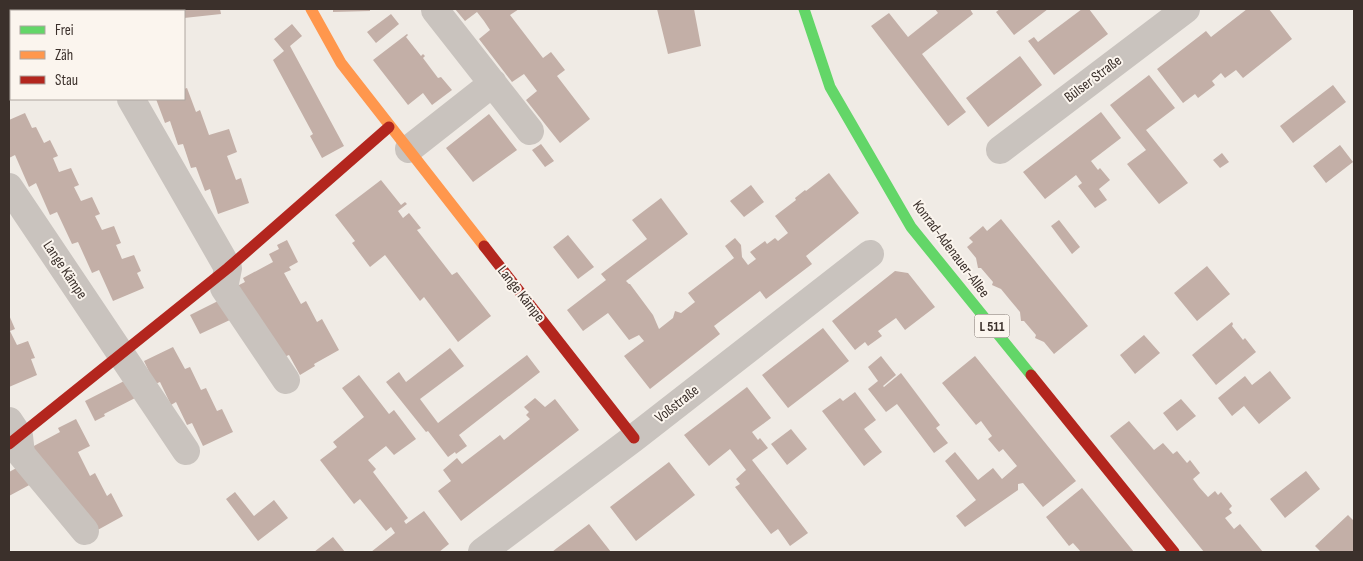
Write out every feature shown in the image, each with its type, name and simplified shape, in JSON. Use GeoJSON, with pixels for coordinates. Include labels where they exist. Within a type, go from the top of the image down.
{"type":"FeatureCollection","features":[{"type":"Feature","properties":{"kind":"street","name":"Lange Kämpe"},"geometry":{"type":"LineString","coordinates":[[311,9],[340,63],[634,438]]}},
{"type":"Feature","properties":{"kind":"street","name":"Konrad-Adenauer-Allee"},"geometry":{"type":"LineString","coordinates":[[804,9],[830,87],[911,227],[1174,552]]}},
{"type":"Feature","properties":{"kind":"street","name":"Bülser Straße"},"geometry":{"type":"LineString","coordinates":[[1000,150],[1186,9]]}},
{"type":"Feature","properties":{"kind":"street"},"geometry":{"type":"LineString","coordinates":[[435,10],[530,131]]}},
{"type":"Feature","properties":{"kind":"street"},"geometry":{"type":"LineString","coordinates":[[409,149],[493,84]]}},
{"type":"Feature","properties":{"kind":"street"},"geometry":{"type":"LineString","coordinates":[[132,100],[228,268],[224,288],[286,380]]}},
{"type":"Feature","properties":{"kind":"street"},"geometry":{"type":"LineString","coordinates":[[85,531],[21,454],[12,434],[122,353],[228,268],[389,127]]}},
{"type":"Feature","properties":{"kind":"street","name":"Lange Kämpe"},"geometry":{"type":"LineString","coordinates":[[9,187],[186,451]]}},
{"type":"Feature","properties":{"kind":"street","name":"Voßstraße"},"geometry":{"type":"LineString","coordinates":[[482,552],[634,438],[870,254]]}},
{"type":"Feature","properties":{"kind":"building"},"geometry":{"type":"Polygon","coordinates":[[[54,9],[54,10],[15,10],[54,9]]]}},
{"type":"Feature","properties":{"kind":"building"},"geometry":{"type":"Polygon","coordinates":[[[220,9],[221,14],[185,18],[184,10],[220,9]]]}},
{"type":"Feature","properties":{"kind":"building"},"geometry":{"type":"Polygon","coordinates":[[[333,9],[370,9],[370,11],[333,12],[333,9]]]}},
{"type":"Feature","properties":{"kind":"building"},"geometry":{"type":"Polygon","coordinates":[[[455,9],[519,9],[510,15],[543,58],[551,52],[565,70],[557,76],[590,119],[560,143],[526,100],[537,91],[524,74],[512,82],[479,39],[490,30],[477,12],[465,21],[455,9]]]}},
{"type":"Feature","properties":{"kind":"building"},"geometry":{"type":"Polygon","coordinates":[[[657,9],[694,9],[701,46],[668,54],[657,9]]]}},
{"type":"Feature","properties":{"kind":"building"},"geometry":{"type":"Polygon","coordinates":[[[935,9],[970,9],[973,14],[922,54],[966,112],[948,126],[871,26],[889,13],[908,37],[938,13],[935,9]]]}},
{"type":"Feature","properties":{"kind":"building"},"geometry":{"type":"Polygon","coordinates":[[[1000,9],[1048,9],[1014,35],[996,12],[1000,9]]]}},
{"type":"Feature","properties":{"kind":"building"},"geometry":{"type":"Polygon","coordinates":[[[1082,9],[1089,9],[1108,34],[1054,75],[1028,41],[1034,37],[1038,42],[1082,9]]]}},
{"type":"Feature","properties":{"kind":"building"},"geometry":{"type":"Polygon","coordinates":[[[1247,9],[1269,9],[1292,39],[1243,78],[1236,70],[1225,78],[1221,73],[1212,81],[1215,85],[1198,98],[1195,94],[1183,103],[1157,69],[1206,31],[1211,37],[1247,9]]]}},
{"type":"Feature","properties":{"kind":"building"},"geometry":{"type":"Polygon","coordinates":[[[391,14],[399,24],[376,43],[367,32],[391,14]]]}},
{"type":"Feature","properties":{"kind":"building"},"geometry":{"type":"Polygon","coordinates":[[[292,24],[302,36],[290,46],[344,146],[322,158],[310,136],[313,134],[273,60],[284,51],[274,39],[292,24]]]}},
{"type":"Feature","properties":{"kind":"building"},"geometry":{"type":"Polygon","coordinates":[[[407,34],[406,37],[421,56],[423,54],[425,56],[423,58],[438,78],[441,77],[452,90],[432,105],[423,93],[408,105],[373,60],[407,34]]]}},
{"type":"Feature","properties":{"kind":"building"},"geometry":{"type":"Polygon","coordinates":[[[1020,56],[1042,85],[988,127],[966,98],[1020,56]]]}},
{"type":"Feature","properties":{"kind":"building"},"geometry":{"type":"Polygon","coordinates":[[[1149,75],[1175,108],[1146,130],[1188,183],[1159,204],[1127,164],[1146,150],[1110,105],[1149,75]]]}},
{"type":"Feature","properties":{"kind":"building"},"geometry":{"type":"Polygon","coordinates":[[[1333,85],[1346,102],[1293,143],[1280,126],[1333,85]]]}},
{"type":"Feature","properties":{"kind":"building"},"geometry":{"type":"Polygon","coordinates":[[[187,88],[196,112],[200,110],[209,135],[229,129],[237,152],[227,156],[236,180],[241,178],[249,203],[218,214],[210,189],[205,191],[196,167],[191,168],[183,144],[178,145],[170,121],[165,123],[156,100],[185,100],[185,89],[187,88]]]}},
{"type":"Feature","properties":{"kind":"building"},"geometry":{"type":"Polygon","coordinates":[[[1101,112],[1121,138],[1091,161],[1110,180],[1099,189],[1107,200],[1095,208],[1078,186],[1082,183],[1076,175],[1045,199],[1023,172],[1101,112]]]}},
{"type":"Feature","properties":{"kind":"building"},"geometry":{"type":"Polygon","coordinates":[[[25,113],[32,128],[36,127],[44,143],[50,140],[58,156],[53,158],[59,172],[71,168],[79,185],[74,187],[81,201],[92,197],[100,214],[95,216],[102,230],[114,226],[121,243],[116,245],[122,259],[134,255],[141,271],[137,273],[144,288],[113,301],[99,270],[92,273],[78,242],[72,244],[57,212],[50,215],[36,183],[29,187],[15,155],[9,158],[9,120],[25,113]]]}},
{"type":"Feature","properties":{"kind":"building"},"geometry":{"type":"Polygon","coordinates":[[[489,114],[517,150],[473,182],[446,148],[489,114]]]}},
{"type":"Feature","properties":{"kind":"building"},"geometry":{"type":"Polygon","coordinates":[[[541,144],[554,161],[545,167],[532,150],[541,144]]]}},
{"type":"Feature","properties":{"kind":"building"},"geometry":{"type":"Polygon","coordinates":[[[1340,145],[1353,162],[1326,183],[1313,166],[1340,145]]]}},
{"type":"Feature","properties":{"kind":"building"},"geometry":{"type":"Polygon","coordinates":[[[1222,153],[1229,162],[1220,168],[1213,160],[1222,153]]]}},
{"type":"Feature","properties":{"kind":"building"},"geometry":{"type":"Polygon","coordinates":[[[829,173],[859,213],[806,256],[812,264],[766,299],[760,291],[714,326],[720,334],[650,389],[624,356],[644,341],[639,335],[629,340],[608,313],[583,331],[567,310],[606,280],[601,274],[647,239],[632,220],[661,198],[688,234],[626,281],[653,315],[659,329],[673,318],[675,311],[681,313],[695,302],[688,293],[734,258],[725,246],[735,238],[741,245],[742,257],[748,265],[756,259],[750,252],[765,241],[767,244],[775,238],[778,241],[788,233],[775,216],[796,200],[795,198],[805,190],[829,173]]]}},
{"type":"Feature","properties":{"kind":"building"},"geometry":{"type":"Polygon","coordinates":[[[381,180],[401,205],[405,202],[407,204],[398,211],[403,218],[409,213],[421,228],[417,230],[452,275],[457,272],[491,316],[458,342],[424,297],[420,301],[385,255],[370,267],[352,243],[355,241],[335,215],[381,180]]]}},
{"type":"Feature","properties":{"kind":"building"},"geometry":{"type":"Polygon","coordinates":[[[751,185],[764,202],[744,217],[730,201],[751,185]]]}},
{"type":"Feature","properties":{"kind":"building"},"geometry":{"type":"Polygon","coordinates":[[[1001,219],[1088,326],[1054,354],[1044,342],[1035,338],[1036,335],[1024,321],[1021,321],[1020,312],[1001,289],[992,285],[993,282],[981,268],[978,268],[976,258],[967,247],[973,242],[969,238],[983,226],[987,231],[1001,219]]]}},
{"type":"Feature","properties":{"kind":"building"},"geometry":{"type":"Polygon","coordinates":[[[1059,220],[1080,247],[1072,254],[1051,226],[1059,220]]]}},
{"type":"Feature","properties":{"kind":"building"},"geometry":{"type":"Polygon","coordinates":[[[568,235],[594,267],[578,279],[553,247],[568,235]]]}},
{"type":"Feature","properties":{"kind":"building"},"geometry":{"type":"Polygon","coordinates":[[[287,240],[298,262],[289,267],[291,270],[284,273],[301,304],[306,301],[317,322],[322,319],[339,350],[314,364],[315,366],[300,375],[289,355],[284,357],[233,288],[245,282],[243,278],[273,262],[269,254],[279,249],[277,245],[287,240]]]}},
{"type":"Feature","properties":{"kind":"building"},"geometry":{"type":"Polygon","coordinates":[[[1207,266],[1230,294],[1197,321],[1174,293],[1207,266]]]}},
{"type":"Feature","properties":{"kind":"building"},"geometry":{"type":"Polygon","coordinates":[[[895,271],[908,273],[935,307],[905,330],[896,318],[878,331],[882,336],[868,346],[865,342],[855,350],[832,321],[895,271]]]}},
{"type":"Feature","properties":{"kind":"building"},"geometry":{"type":"Polygon","coordinates":[[[222,299],[232,319],[200,334],[190,315],[222,299]]]}},
{"type":"Feature","properties":{"kind":"building"},"geometry":{"type":"Polygon","coordinates":[[[9,315],[15,329],[10,331],[17,345],[28,341],[35,358],[31,359],[37,375],[9,387],[9,315]]]}},
{"type":"Feature","properties":{"kind":"building"},"geometry":{"type":"Polygon","coordinates":[[[1232,322],[1232,326],[1243,340],[1245,338],[1256,352],[1216,385],[1192,355],[1232,322]]]}},
{"type":"Feature","properties":{"kind":"building"},"geometry":{"type":"Polygon","coordinates":[[[823,328],[849,361],[788,408],[762,375],[823,328]]]}},
{"type":"Feature","properties":{"kind":"building"},"geometry":{"type":"Polygon","coordinates":[[[1144,335],[1160,353],[1135,374],[1120,355],[1144,335]]]}},
{"type":"Feature","properties":{"kind":"building"},"geometry":{"type":"Polygon","coordinates":[[[173,347],[185,369],[190,367],[201,390],[206,388],[217,411],[222,409],[233,432],[203,446],[192,423],[187,425],[176,402],[171,405],[160,382],[155,384],[144,361],[173,347]]]}},
{"type":"Feature","properties":{"kind":"building"},"geometry":{"type":"Polygon","coordinates":[[[450,348],[464,366],[420,399],[438,423],[527,355],[540,372],[459,435],[467,446],[448,457],[386,382],[399,372],[406,382],[450,348]]]}},
{"type":"Feature","properties":{"kind":"building"},"geometry":{"type":"Polygon","coordinates":[[[881,356],[896,375],[883,386],[901,373],[940,425],[936,428],[948,443],[934,453],[897,404],[886,412],[868,389],[878,381],[868,367],[881,356]]]}},
{"type":"Feature","properties":{"kind":"building"},"geometry":{"type":"Polygon","coordinates":[[[975,356],[1076,481],[1043,507],[1023,483],[1018,484],[1018,490],[965,527],[956,516],[976,500],[945,461],[955,452],[978,480],[993,468],[1002,479],[1017,466],[1003,449],[999,452],[988,439],[992,436],[981,421],[976,425],[942,383],[975,356]]]}},
{"type":"Feature","properties":{"kind":"building"},"geometry":{"type":"Polygon","coordinates":[[[1270,371],[1291,398],[1259,424],[1244,406],[1232,416],[1218,398],[1245,376],[1252,385],[1270,371]]]}},
{"type":"Feature","properties":{"kind":"building"},"geometry":{"type":"Polygon","coordinates":[[[359,375],[389,414],[394,410],[416,439],[394,455],[386,446],[368,460],[376,469],[373,472],[408,518],[404,521],[406,524],[424,511],[449,544],[439,552],[371,552],[395,533],[391,527],[386,531],[360,499],[354,504],[320,460],[337,447],[333,442],[364,417],[342,388],[359,375]]]}},
{"type":"Feature","properties":{"kind":"building"},"geometry":{"type":"Polygon","coordinates":[[[130,378],[139,396],[104,414],[105,416],[95,421],[85,401],[130,378]]]}},
{"type":"Feature","properties":{"kind":"building"},"geometry":{"type":"Polygon","coordinates":[[[747,387],[771,418],[752,432],[768,448],[752,460],[808,533],[790,546],[778,529],[771,534],[735,487],[740,484],[736,479],[746,470],[730,449],[709,466],[684,435],[747,387]]]}},
{"type":"Feature","properties":{"kind":"building"},"geometry":{"type":"Polygon","coordinates":[[[855,392],[876,420],[864,429],[882,452],[864,466],[822,411],[840,398],[843,401],[855,392]]]}},
{"type":"Feature","properties":{"kind":"building"},"geometry":{"type":"Polygon","coordinates":[[[535,398],[545,407],[555,399],[579,430],[461,521],[438,491],[451,481],[443,470],[457,458],[462,464],[500,435],[504,440],[530,419],[526,415],[529,412],[524,407],[535,398]]]}},
{"type":"Feature","properties":{"kind":"building"},"geometry":{"type":"Polygon","coordinates":[[[1181,399],[1196,416],[1177,431],[1163,413],[1181,399]]]}},
{"type":"Feature","properties":{"kind":"building"},"geometry":{"type":"Polygon","coordinates":[[[76,419],[90,446],[78,452],[90,476],[95,473],[107,496],[111,493],[123,516],[94,532],[32,447],[60,432],[58,428],[76,419]]]}},
{"type":"Feature","properties":{"kind":"building"},"geometry":{"type":"Polygon","coordinates":[[[1129,421],[1154,450],[1163,443],[1173,454],[1177,451],[1187,463],[1190,460],[1200,473],[1193,479],[1199,487],[1208,497],[1215,491],[1218,495],[1221,492],[1232,506],[1229,509],[1232,513],[1225,518],[1234,529],[1240,524],[1263,552],[1204,552],[1110,436],[1129,421]]]}},
{"type":"Feature","properties":{"kind":"building"},"geometry":{"type":"Polygon","coordinates":[[[791,429],[807,449],[787,465],[771,444],[791,429]]]}},
{"type":"Feature","properties":{"kind":"building"},"geometry":{"type":"Polygon","coordinates":[[[669,462],[695,495],[636,541],[610,507],[669,462]]]}},
{"type":"Feature","properties":{"kind":"building"},"geometry":{"type":"Polygon","coordinates":[[[24,464],[33,483],[9,496],[9,472],[24,464]]]}},
{"type":"Feature","properties":{"kind":"building"},"geometry":{"type":"Polygon","coordinates":[[[1306,471],[1320,489],[1285,518],[1270,499],[1306,471]]]}},
{"type":"Feature","properties":{"kind":"building"},"geometry":{"type":"Polygon","coordinates":[[[1082,488],[1134,552],[1081,552],[1073,543],[1069,546],[1046,517],[1082,488]]]}},
{"type":"Feature","properties":{"kind":"building"},"geometry":{"type":"Polygon","coordinates":[[[235,492],[254,516],[274,500],[288,518],[258,541],[226,499],[235,492]]]}},
{"type":"Feature","properties":{"kind":"building"},"geometry":{"type":"Polygon","coordinates":[[[1348,515],[1354,521],[1354,552],[1321,552],[1315,546],[1348,515]]]}},
{"type":"Feature","properties":{"kind":"building"},"geometry":{"type":"Polygon","coordinates":[[[589,524],[611,552],[552,552],[557,548],[589,524]]]}},
{"type":"Feature","properties":{"kind":"building"},"geometry":{"type":"Polygon","coordinates":[[[333,537],[345,552],[314,552],[333,537]]]}},
{"type":"Feature","properties":{"kind":"traffic: fast"},"geometry":{"type":"LineString","coordinates":[[804,9],[830,87],[911,227],[1031,375]]}},
{"type":"Feature","properties":{"kind":"traffic: slow"},"geometry":{"type":"LineString","coordinates":[[311,9],[341,63],[484,246]]}},
{"type":"Feature","properties":{"kind":"traffic: jam"},"geometry":{"type":"LineString","coordinates":[[9,444],[228,268],[389,127]]}},
{"type":"Feature","properties":{"kind":"traffic: jam"},"geometry":{"type":"LineString","coordinates":[[484,246],[634,438]]}},
{"type":"Feature","properties":{"kind":"traffic: jam"},"geometry":{"type":"LineString","coordinates":[[1031,375],[1174,552]]}}]}
